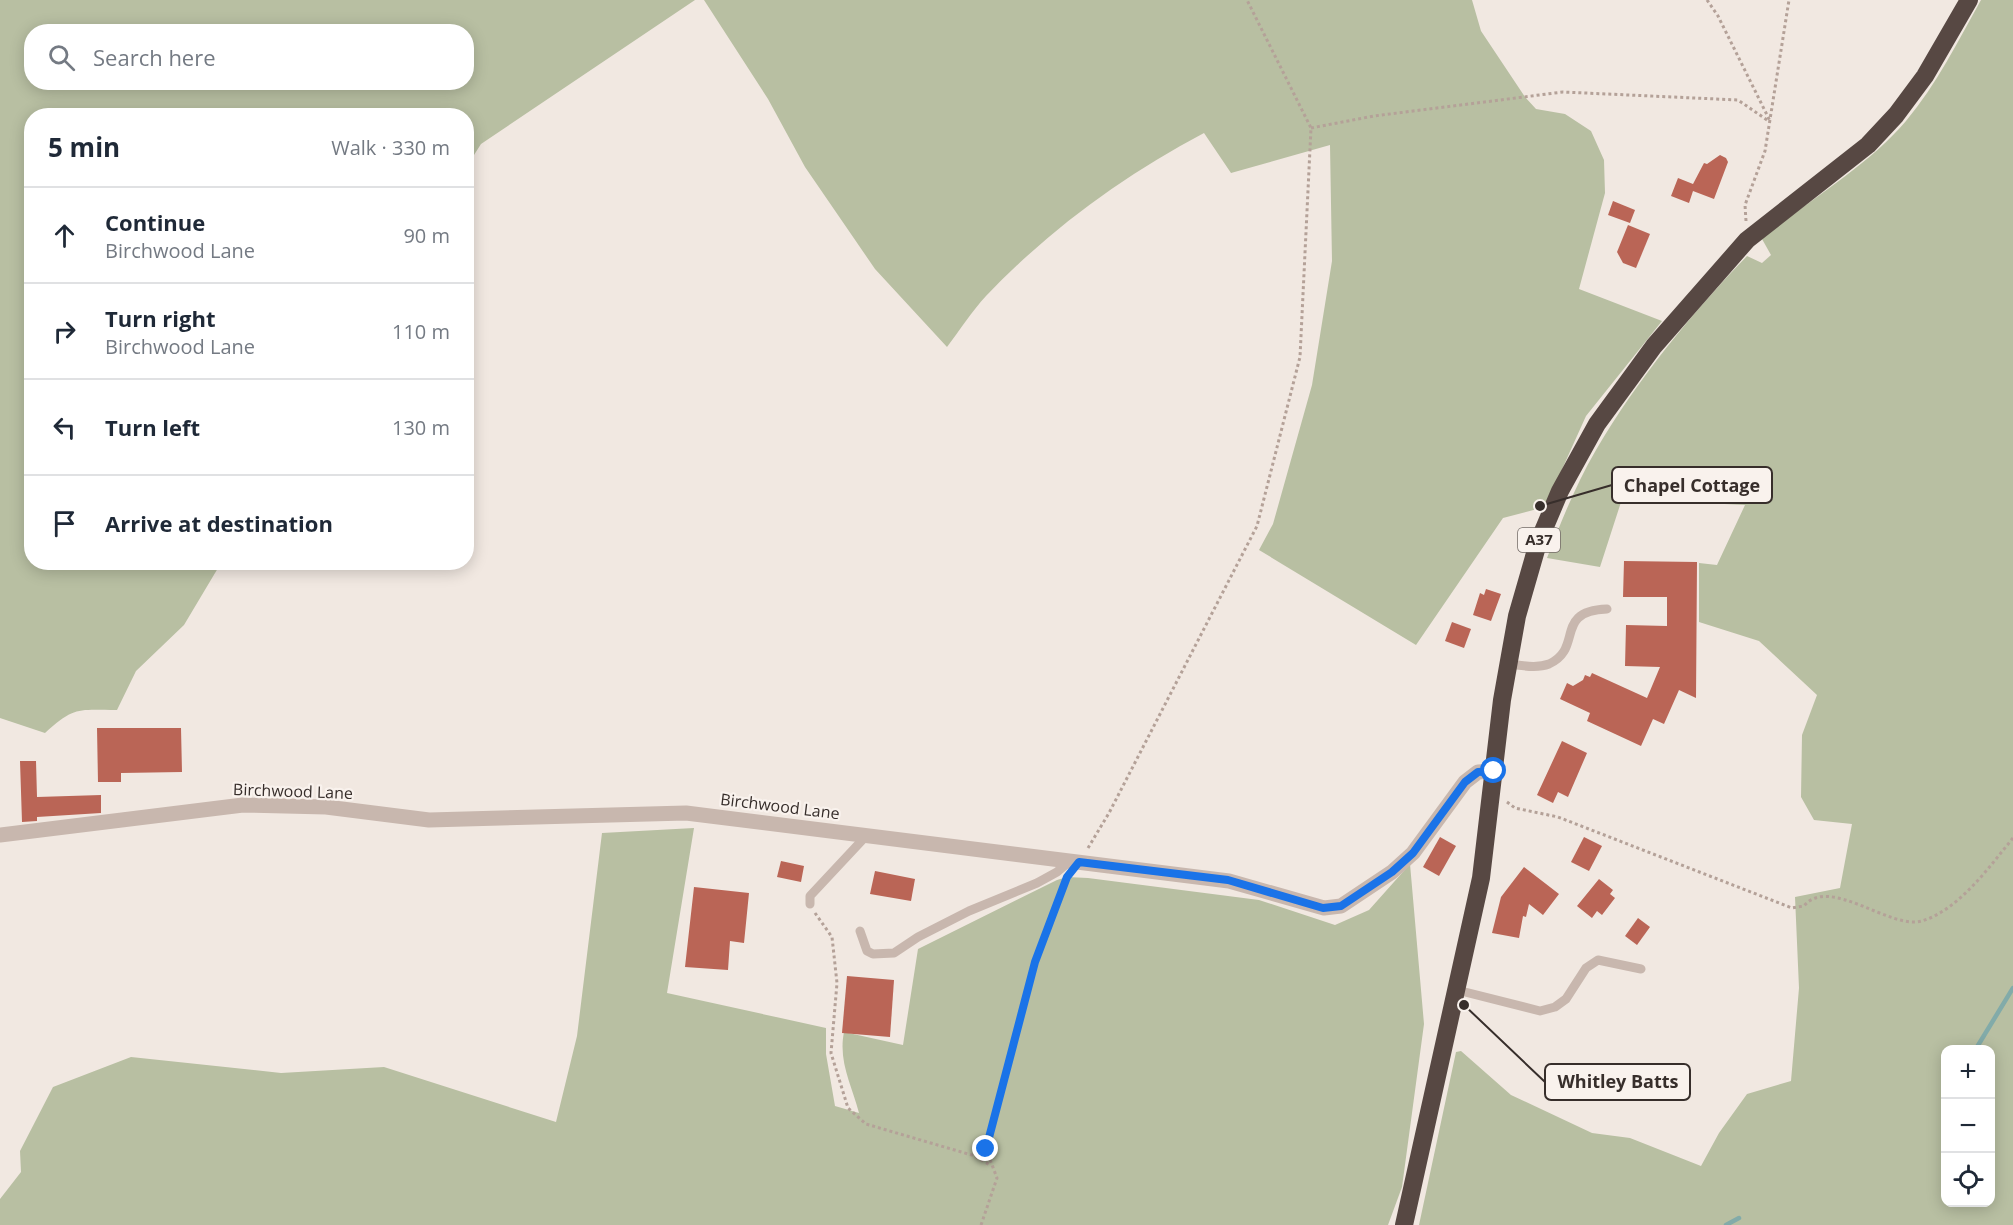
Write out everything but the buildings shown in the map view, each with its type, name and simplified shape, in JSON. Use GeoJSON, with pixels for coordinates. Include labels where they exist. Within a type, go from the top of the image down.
{"type":"FeatureCollection","features":[{"type":"Feature","properties":{"kind":"highway","name":"A37"},"geometry":{"type":"LineString","coordinates":[[1404,1225],[1481,878],[1507,664],[1522,593],[1538,543],[1560,491],[1583,446],[1610,404],[1654,346],[1747,240],[1854,156],[1882,131],[1925,76],[1969,0]]}},
{"type":"Feature","properties":{"kind":"street","name":"Birchwood Lane"},"geometry":{"type":"LineString","coordinates":[[0,835],[243,805],[326,807],[429,820],[686,813],[1228,880],[1323,908],[1341,906],[1392,872],[1413,853],[1465,782],[1478,772],[1494,771]]}},
{"type":"Feature","properties":{"kind":"lane"},"geometry":{"type":"LineString","coordinates":[[1507,664],[1537,667],[1548,664],[1558,658],[1567,645],[1580,614],[1588,609],[1607,609]]}},
{"type":"Feature","properties":{"kind":"lane"},"geometry":{"type":"LineString","coordinates":[[810,904],[810,896],[867,836]]}},
{"type":"Feature","properties":{"kind":"lane"},"geometry":{"type":"LineString","coordinates":[[860,931],[867,951],[873,954],[894,953],[969,911],[1037,883],[1075,861]]}},
{"type":"Feature","properties":{"kind":"lane"},"geometry":{"type":"LineString","coordinates":[[1457,990],[1540,1011],[1566,999],[1586,968],[1598,960],[1641,969]]}},
{"type":"Feature","properties":{"kind":"path"},"geometry":{"type":"LineString","coordinates":[[981,1225],[997,1179],[986,1149],[1035,962],[1075,861],[1109,813],[1257,526],[1300,357],[1311,128],[1247,0]]}},
{"type":"Feature","properties":{"kind":"path"},"geometry":{"type":"LineString","coordinates":[[1707,0],[1718,16],[1770,122]]}},
{"type":"Feature","properties":{"kind":"path"},"geometry":{"type":"LineString","coordinates":[[1747,240],[1745,205],[1765,152],[1789,0]]}},
{"type":"Feature","properties":{"kind":"path"},"geometry":{"type":"LineString","coordinates":[[1311,128],[1374,116],[1563,92],[1738,100],[1770,122]]}},
{"type":"Feature","properties":{"kind":"path"},"geometry":{"type":"LineString","coordinates":[[1491,797],[1504,799],[1515,808],[1558,817],[1792,908],[1804,906],[1810,899],[1820,897],[1846,900],[1896,919],[1919,922],[1940,912],[1961,896],[1987,870],[2013,838]]}},
{"type":"Feature","properties":{"kind":"path"},"geometry":{"type":"LineString","coordinates":[[810,904],[832,938],[837,983],[831,1053],[848,1108],[866,1124],[975,1156],[990,1165]]}},
{"type":"Feature","properties":{"kind":"green space"},"geometry":{"type":"Polygon","coordinates":[[[0,0],[695,0],[481,144],[474,155],[474,108],[24,108],[24,570],[217,570],[184,625],[136,671],[117,710],[78,711],[63,718],[45,733],[0,718],[0,0]]]}},
{"type":"Feature","properties":{"kind":"green space"},"geometry":{"type":"Polygon","coordinates":[[[704,0],[1472,0],[1481,31],[1525,97],[1536,109],[1565,114],[1591,131],[1604,160],[1605,193],[1579,289],[1662,321],[1586,416],[1545,507],[1503,518],[1416,645],[1259,550],[1273,524],[1312,385],[1332,261],[1330,145],[1231,173],[1204,133],[1145,167],[1062,226],[986,296],[947,347],[875,269],[805,167],[768,99],[704,0]]]}},
{"type":"Feature","properties":{"kind":"green space"},"geometry":{"type":"Polygon","coordinates":[[[1981,0],[2013,0],[2013,1225],[1419,1225],[1456,1052],[1461,1051],[1511,1095],[1592,1133],[1630,1138],[1701,1166],[1719,1133],[1747,1094],[1791,1081],[1799,988],[1795,897],[1840,888],[1852,824],[1814,820],[1801,797],[1802,735],[1817,695],[1759,641],[1699,622],[1699,563],[1717,565],[1745,505],[1622,499],[1600,567],[1547,558],[1575,490],[1596,450],[1629,398],[1666,348],[1747,256],[1762,263],[1771,255],[1762,239],[1891,138],[1917,107],[1955,47],[1981,0]]]}},
{"type":"Feature","properties":{"kind":"green space"},"geometry":{"type":"Polygon","coordinates":[[[694,828],[667,993],[826,1028],[826,1054],[835,1106],[859,1113],[844,1063],[844,1032],[903,1045],[918,949],[1057,880],[1067,877],[1088,878],[1259,900],[1335,925],[1369,910],[1410,864],[1424,1024],[1402,1187],[1388,1225],[0,1225],[0,1199],[21,1172],[20,1151],[53,1087],[131,1057],[281,1073],[384,1067],[556,1122],[577,1036],[602,833],[694,828]]]}},
{"type":"Feature","properties":{"kind":"waterway"},"geometry":{"type":"LineString","coordinates":[[1978,1045],[2013,988]]}},
{"type":"Feature","properties":{"kind":"waterway"},"geometry":{"type":"LineString","coordinates":[[1726,1225],[1739,1218]]}},
{"type":"Feature","properties":{"kind":"place","name":"Chapel Cottage"},"geometry":{"type":"Point","coordinates":[1540,506]}},
{"type":"Feature","properties":{"kind":"place","name":"Whitley Batts"},"geometry":{"type":"Point","coordinates":[1464,1005]}},
{"type":"Feature","properties":{"kind":"route"},"geometry":{"type":"LineString","coordinates":[[986,1149],[1035,962],[1067,877],[1079,862],[1228,880],[1323,908],[1341,906],[1392,872],[1413,853],[1465,782],[1478,772],[1494,771]]}}]}
